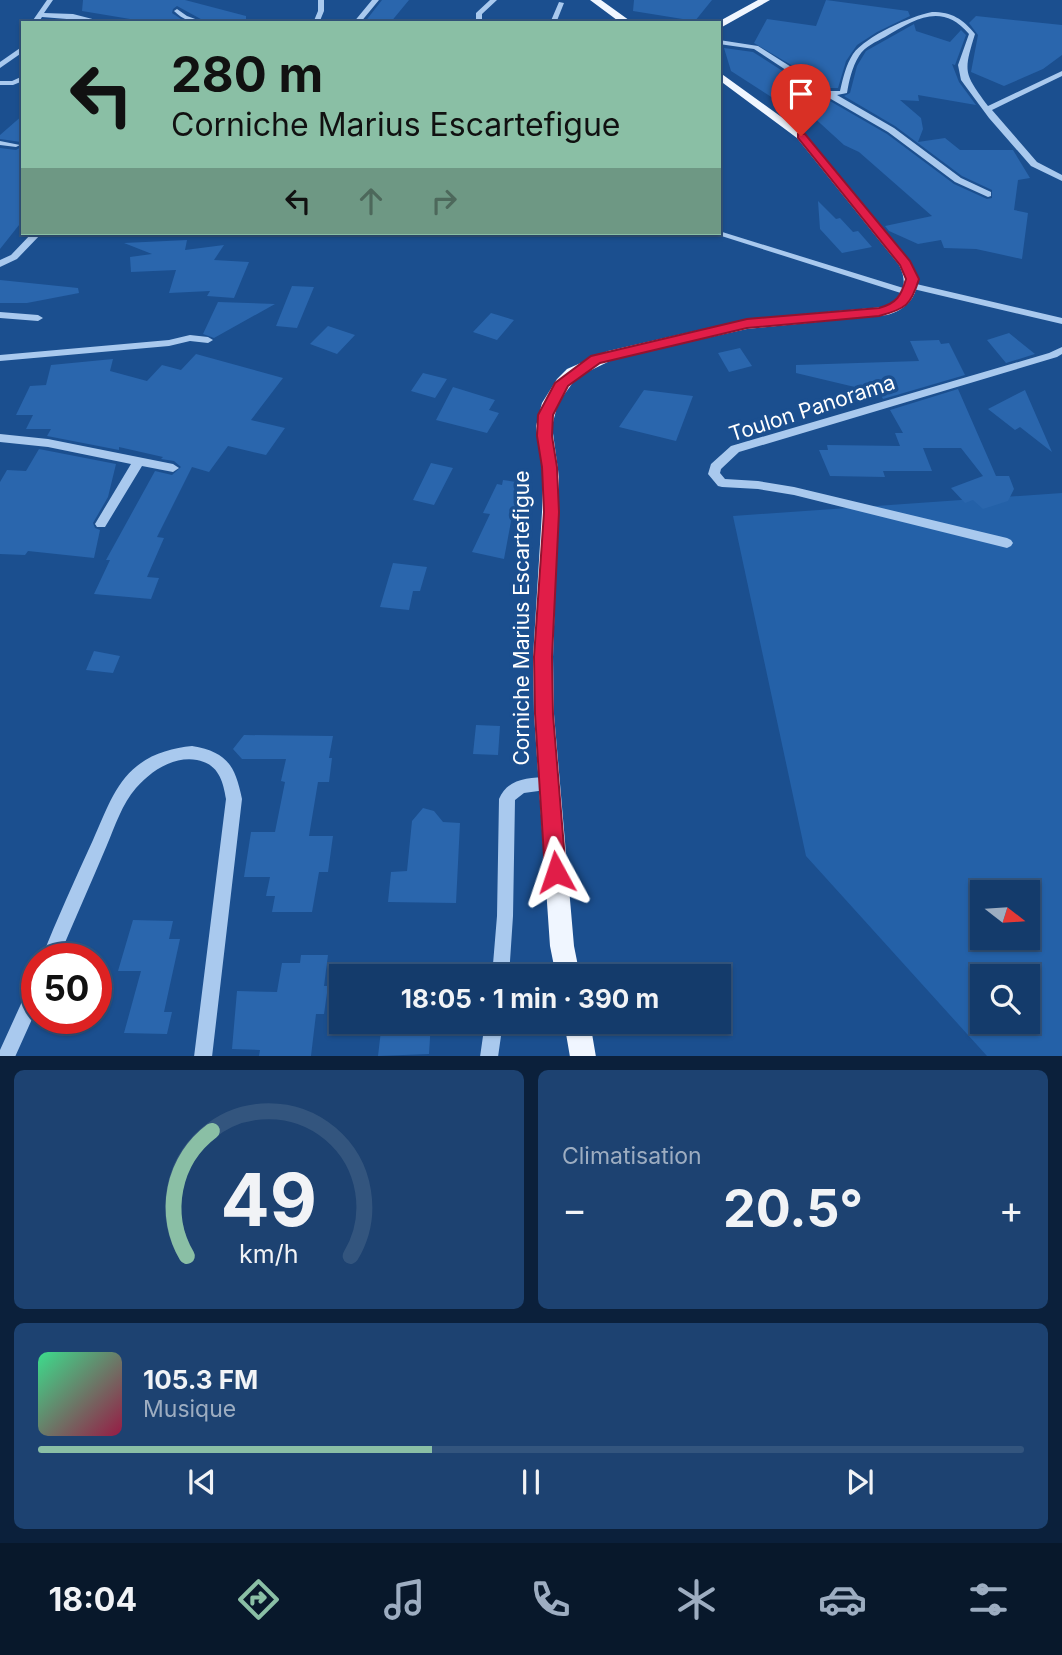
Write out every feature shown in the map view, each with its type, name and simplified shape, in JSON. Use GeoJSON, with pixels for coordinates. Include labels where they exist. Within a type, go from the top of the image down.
{"type":"FeatureCollection","features":[{"type":"Feature","properties":{"kind":"main road"},"geometry":{"type":"LineString","coordinates":[[595,0],[625,21]]}},
{"type":"Feature","properties":{"kind":"main road"},"geometry":{"type":"LineString","coordinates":[[721,24],[765,0]]}},
{"type":"Feature","properties":{"kind":"main road"},"geometry":{"type":"LineString","coordinates":[[721,76],[801,136],[905,264],[913,279],[911,289]]}},
{"type":"Feature","properties":{"kind":"main road","name":"Corniche Marius Escartefigue"},"geometry":{"type":"LineString","coordinates":[[566,964],[548,784],[543,657],[551,500],[544,426],[550,403],[562,383],[583,366],[613,354],[747,324],[879,312],[895,308],[911,289]]}},
{"type":"Feature","properties":{"kind":"main road"},"geometry":{"type":"LineString","coordinates":[[579,1034],[583,1056]]}},
{"type":"Feature","properties":{"kind":"street"},"geometry":{"type":"LineString","coordinates":[[36,21],[50,0]]}},
{"type":"Feature","properties":{"kind":"street"},"geometry":{"type":"LineString","coordinates":[[317,21],[321,11],[321,0]]}},
{"type":"Feature","properties":{"kind":"street"},"geometry":{"type":"LineString","coordinates":[[358,21],[376,0]]}},
{"type":"Feature","properties":{"kind":"street"},"geometry":{"type":"LineString","coordinates":[[479,21],[481,11],[494,0]]}},
{"type":"Feature","properties":{"kind":"street"},"geometry":{"type":"LineString","coordinates":[[554,21],[562,1]]}},
{"type":"Feature","properties":{"kind":"street"},"geometry":{"type":"LineString","coordinates":[[827,93],[843,93],[858,51],[919,12],[937,9],[954,12],[964,18],[972,34],[962,65],[965,80],[1034,164],[1062,178]]}},
{"type":"Feature","properties":{"kind":"street"},"geometry":{"type":"LineString","coordinates":[[177,11],[197,21]]}},
{"type":"Feature","properties":{"kind":"street"},"geometry":{"type":"LineString","coordinates":[[41,15],[73,16],[96,21]]}},
{"type":"Feature","properties":{"kind":"street"},"geometry":{"type":"LineString","coordinates":[[721,42],[756,47],[891,130],[958,180],[988,194]]}},
{"type":"Feature","properties":{"kind":"street"},"geometry":{"type":"LineString","coordinates":[[0,66],[21,50]]}},
{"type":"Feature","properties":{"kind":"street"},"geometry":{"type":"LineString","coordinates":[[988,109],[1062,73]]}},
{"type":"Feature","properties":{"kind":"street"},"geometry":{"type":"LineString","coordinates":[[0,83],[12,83],[21,79]]}},
{"type":"Feature","properties":{"kind":"street"},"geometry":{"type":"LineString","coordinates":[[0,143],[16,145]]}},
{"type":"Feature","properties":{"kind":"street"},"geometry":{"type":"LineString","coordinates":[[721,234],[911,289],[1062,321]]}},
{"type":"Feature","properties":{"kind":"street"},"geometry":{"type":"LineString","coordinates":[[0,264],[14,257],[35,235]]}},
{"type":"Feature","properties":{"kind":"street"},"geometry":{"type":"LineString","coordinates":[[0,315],[38,318]]}},
{"type":"Feature","properties":{"kind":"street"},"geometry":{"type":"LineString","coordinates":[[0,358],[169,343],[190,338],[208,340]]}},
{"type":"Feature","properties":{"kind":"street","name":"Toulon Panorama"},"geometry":{"type":"LineString","coordinates":[[1007,543],[794,491],[722,483],[714,474],[715,467],[734,449],[1053,355],[1062,350]]}},
{"type":"Feature","properties":{"kind":"street"},"geometry":{"type":"LineString","coordinates":[[0,438],[25,439],[173,468]]}},
{"type":"Feature","properties":{"kind":"street"},"geometry":{"type":"LineString","coordinates":[[101,524],[139,461]]}},
{"type":"Feature","properties":{"kind":"street"},"geometry":{"type":"LineString","coordinates":[[56,943],[118,804],[133,779],[147,766],[167,755],[191,752],[215,759],[234,784],[234,799],[203,1056]]}},
{"type":"Feature","properties":{"kind":"street"},"geometry":{"type":"LineString","coordinates":[[501,964],[507,799],[509,792],[517,788],[548,784]]}},
{"type":"Feature","properties":{"kind":"street"},"geometry":{"type":"LineString","coordinates":[[6,1056],[21,1023]]}},
{"type":"Feature","properties":{"kind":"street"},"geometry":{"type":"LineString","coordinates":[[489,1056],[492,1034]]}},
{"type":"Feature","properties":{"kind":"shaded area"},"geometry":{"type":"Polygon","coordinates":[[[1062,493],[1062,1056],[987,1056],[806,856],[733,516],[1062,493]]]}},
{"type":"Feature","properties":{"kind":"building"},"geometry":{"type":"Polygon","coordinates":[[[83,0],[185,0],[246,16],[246,21],[204,21],[177,6],[172,13],[184,21],[142,21],[82,11],[83,0]]]}},
{"type":"Feature","properties":{"kind":"building"},"geometry":{"type":"Polygon","coordinates":[[[382,0],[409,0],[392,21],[366,21],[382,0]]]}},
{"type":"Feature","properties":{"kind":"building"},"geometry":{"type":"Polygon","coordinates":[[[634,0],[712,0],[695,21],[633,11],[634,0]]]}},
{"type":"Feature","properties":{"kind":"building"},"geometry":{"type":"Polygon","coordinates":[[[826,0],[908,11],[910,16],[857,45],[846,61],[838,88],[830,88],[754,43],[767,19],[816,26],[826,0]]]}},
{"type":"Feature","properties":{"kind":"building"},"geometry":{"type":"Polygon","coordinates":[[[976,16],[1062,25],[1062,55],[1043,69],[1004,86],[971,72],[978,35],[969,23],[976,16]]]}},
{"type":"Feature","properties":{"kind":"building"},"geometry":{"type":"Polygon","coordinates":[[[914,24],[916,31],[950,42],[961,30],[966,35],[955,65],[952,64],[959,82],[976,105],[918,95],[919,101],[900,100],[921,118],[923,129],[918,142],[945,138],[960,150],[1013,150],[1030,178],[1018,180],[1014,210],[1028,213],[1022,259],[976,249],[944,248],[941,240],[918,244],[889,231],[885,226],[932,216],[859,152],[844,145],[810,114],[782,98],[776,100],[731,71],[724,48],[753,52],[887,134],[954,184],[987,199],[992,198],[992,190],[962,176],[895,126],[844,96],[850,93],[857,66],[866,51],[914,24]]]}},
{"type":"Feature","properties":{"kind":"building"},"geometry":{"type":"Polygon","coordinates":[[[21,117],[21,142],[0,139],[0,135],[21,117]]]}},
{"type":"Feature","properties":{"kind":"building"},"geometry":{"type":"Polygon","coordinates":[[[21,147],[21,223],[0,249],[0,148],[16,150],[21,147]]]}},
{"type":"Feature","properties":{"kind":"building"},"geometry":{"type":"Polygon","coordinates":[[[818,201],[853,232],[858,231],[872,247],[842,253],[820,229],[818,201]]]}},
{"type":"Feature","properties":{"kind":"building"},"geometry":{"type":"Polygon","coordinates":[[[187,240],[185,250],[224,245],[214,260],[249,262],[234,298],[207,296],[210,291],[169,293],[176,270],[131,272],[130,257],[152,254],[124,243],[187,240]]]}},
{"type":"Feature","properties":{"kind":"building"},"geometry":{"type":"Polygon","coordinates":[[[0,280],[78,288],[79,293],[27,303],[0,303],[0,280]]]}},
{"type":"Feature","properties":{"kind":"building"},"geometry":{"type":"Polygon","coordinates":[[[292,286],[314,287],[297,328],[276,326],[292,286]]]}},
{"type":"Feature","properties":{"kind":"building"},"geometry":{"type":"Polygon","coordinates":[[[218,302],[275,304],[214,338],[203,334],[218,302]]]}},
{"type":"Feature","properties":{"kind":"building"},"geometry":{"type":"Polygon","coordinates":[[[491,313],[514,320],[497,340],[473,332],[491,313]]]}},
{"type":"Feature","properties":{"kind":"building"},"geometry":{"type":"Polygon","coordinates":[[[328,326],[355,335],[337,354],[310,344],[328,326]]]}},
{"type":"Feature","properties":{"kind":"building"},"geometry":{"type":"Polygon","coordinates":[[[1009,333],[1035,354],[1006,363],[987,340],[1009,333]]]}},
{"type":"Feature","properties":{"kind":"building"},"geometry":{"type":"Polygon","coordinates":[[[939,340],[941,344],[949,343],[965,375],[883,399],[880,393],[796,373],[796,365],[919,361],[910,341],[939,340]]]}},
{"type":"Feature","properties":{"kind":"building"},"geometry":{"type":"Polygon","coordinates":[[[740,348],[752,366],[729,372],[718,353],[740,348]]]}},
{"type":"Feature","properties":{"kind":"building"},"geometry":{"type":"Polygon","coordinates":[[[196,354],[283,378],[251,420],[285,428],[266,455],[228,446],[209,472],[192,467],[157,537],[164,538],[147,577],[159,578],[151,599],[94,594],[110,560],[106,560],[155,471],[172,475],[181,467],[174,461],[161,459],[163,457],[47,436],[51,429],[26,429],[33,415],[16,415],[30,386],[46,385],[51,365],[113,359],[110,371],[147,381],[162,365],[181,370],[196,354]]]}},
{"type":"Feature","properties":{"kind":"building"},"geometry":{"type":"Polygon","coordinates":[[[423,373],[447,379],[435,398],[411,391],[423,373]]]}},
{"type":"Feature","properties":{"kind":"building"},"geometry":{"type":"Polygon","coordinates":[[[453,387],[495,400],[489,410],[499,413],[487,433],[436,420],[453,387]]]}},
{"type":"Feature","properties":{"kind":"building"},"geometry":{"type":"Polygon","coordinates":[[[958,389],[996,476],[1009,476],[1014,489],[1008,501],[983,509],[973,500],[965,503],[951,488],[983,476],[961,448],[923,448],[932,471],[883,471],[885,477],[830,476],[819,450],[828,450],[827,445],[900,446],[895,433],[903,433],[890,410],[958,389]]]}},
{"type":"Feature","properties":{"kind":"building"},"geometry":{"type":"Polygon","coordinates":[[[644,390],[693,396],[676,441],[619,427],[644,390]]]}},
{"type":"Feature","properties":{"kind":"building"},"geometry":{"type":"Polygon","coordinates":[[[1025,390],[1052,452],[1020,427],[1015,430],[988,409],[1025,390]]]}},
{"type":"Feature","properties":{"kind":"building"},"geometry":{"type":"Polygon","coordinates":[[[39,449],[116,464],[108,497],[93,523],[95,528],[100,530],[94,558],[28,551],[25,555],[0,554],[0,482],[7,470],[26,471],[39,449]]]}},
{"type":"Feature","properties":{"kind":"building"},"geometry":{"type":"Polygon","coordinates":[[[431,463],[453,468],[434,505],[413,500],[431,463]]]}},
{"type":"Feature","properties":{"kind":"building"},"geometry":{"type":"Polygon","coordinates":[[[503,480],[523,483],[518,516],[512,516],[504,559],[472,552],[490,514],[483,513],[497,484],[502,485],[503,480]]]}},
{"type":"Feature","properties":{"kind":"building"},"geometry":{"type":"Polygon","coordinates":[[[393,563],[427,567],[420,591],[413,591],[409,610],[380,607],[393,563]]]}},
{"type":"Feature","properties":{"kind":"building"},"geometry":{"type":"Polygon","coordinates":[[[94,651],[120,656],[113,673],[86,670],[94,651]]]}},
{"type":"Feature","properties":{"kind":"building"},"geometry":{"type":"Polygon","coordinates":[[[476,725],[500,726],[498,755],[473,754],[476,725]]]}},
{"type":"Feature","properties":{"kind":"building"},"geometry":{"type":"Polygon","coordinates":[[[244,735],[333,736],[329,782],[318,782],[309,836],[333,836],[328,872],[319,872],[312,912],[272,912],[275,896],[266,896],[270,877],[244,877],[251,832],[275,832],[285,782],[281,781],[286,759],[242,759],[233,749],[244,735]]]}},
{"type":"Feature","properties":{"kind":"building"},"geometry":{"type":"Polygon","coordinates":[[[423,808],[434,811],[443,822],[460,823],[456,903],[388,902],[391,872],[407,871],[412,821],[423,808]]]}},
{"type":"Feature","properties":{"kind":"building"},"geometry":{"type":"Polygon","coordinates":[[[133,920],[173,921],[169,939],[180,939],[164,1012],[172,1012],[167,1034],[124,1033],[141,971],[118,971],[133,920]]]}},
{"type":"Feature","properties":{"kind":"building"},"geometry":{"type":"Polygon","coordinates":[[[301,955],[328,955],[324,1014],[316,1014],[311,1056],[259,1056],[260,1050],[232,1049],[237,991],[277,992],[282,963],[300,963],[301,955]]]}},
{"type":"Feature","properties":{"kind":"building"},"geometry":{"type":"Polygon","coordinates":[[[381,1034],[430,1034],[429,1054],[378,1056],[381,1034]]]}},
{"type":"Feature","properties":{"kind":"route"},"geometry":{"type":"LineString","coordinates":[[556,872],[544,714],[543,657],[551,538],[550,467],[544,436],[545,415],[562,383],[572,373],[613,354],[747,324],[879,312],[895,308],[906,299],[912,286],[911,272],[801,136]]}}]}
